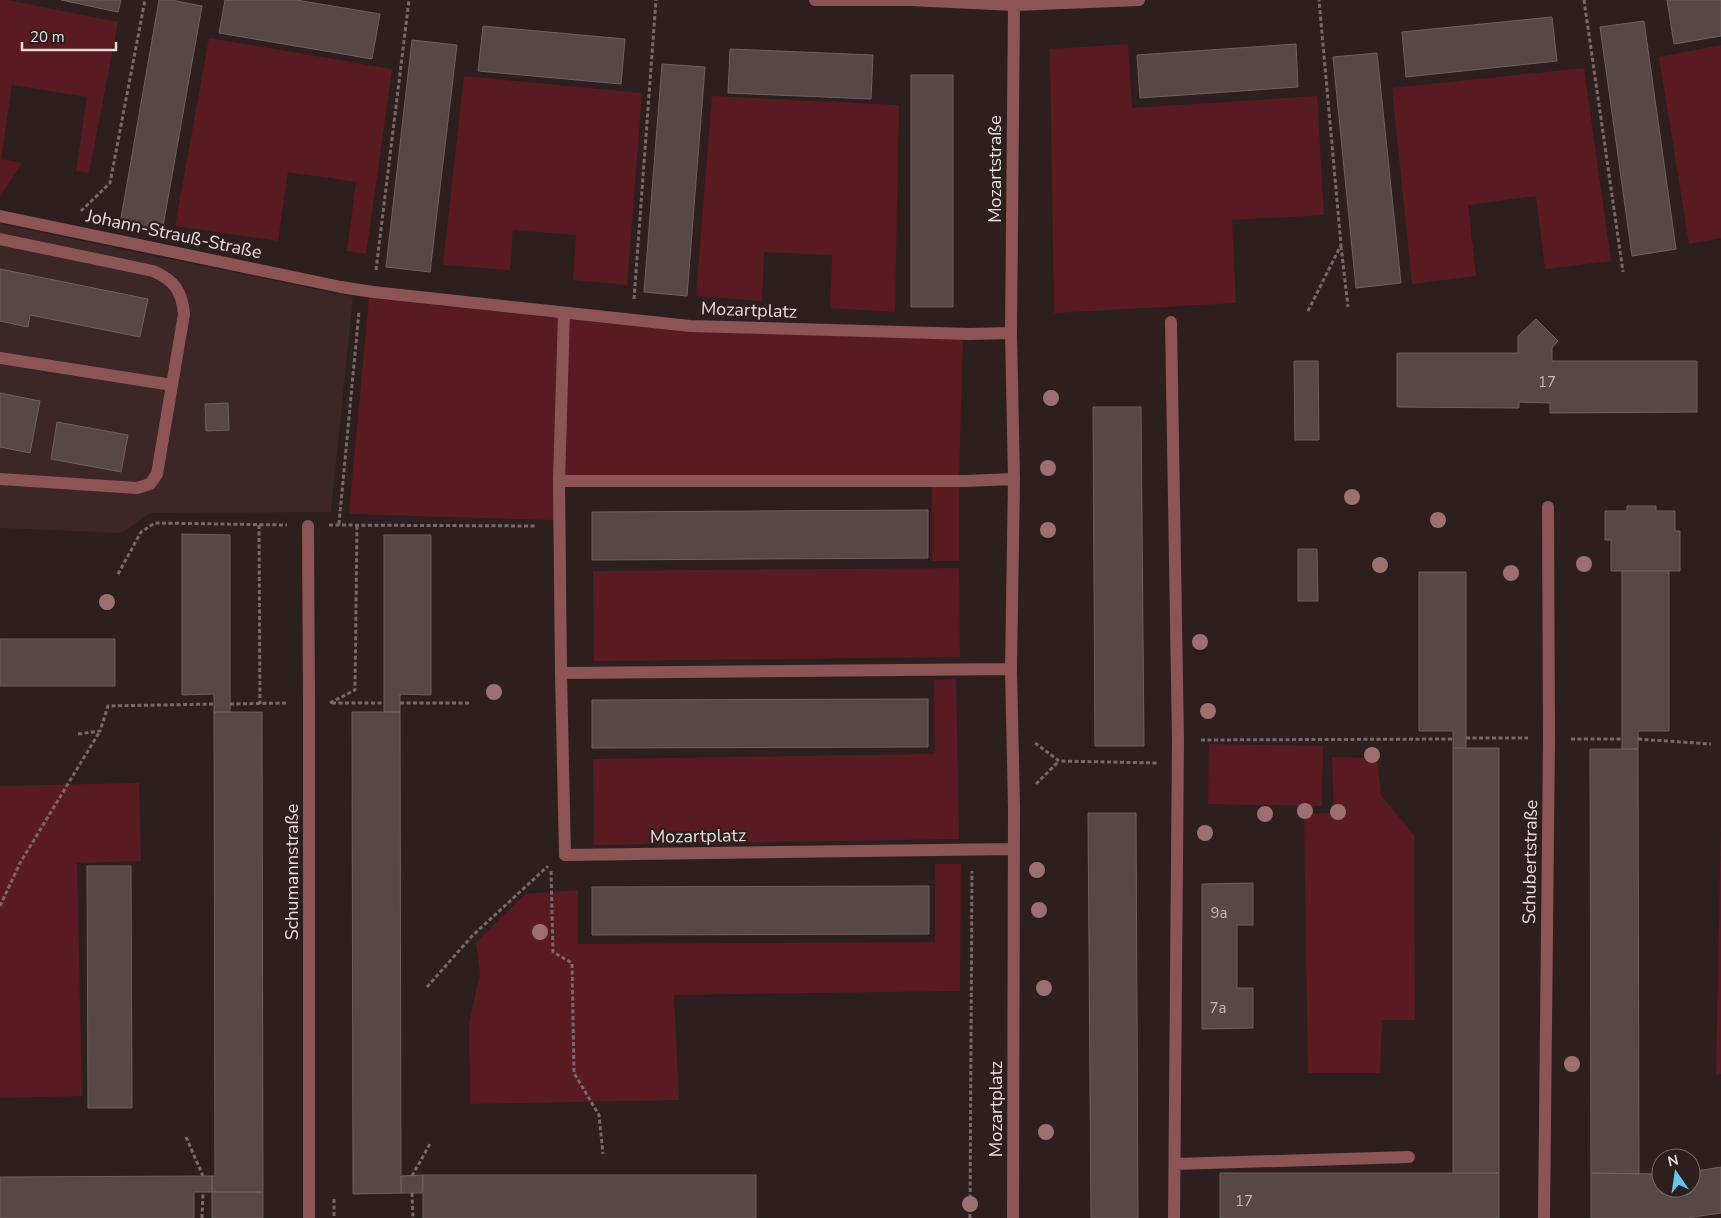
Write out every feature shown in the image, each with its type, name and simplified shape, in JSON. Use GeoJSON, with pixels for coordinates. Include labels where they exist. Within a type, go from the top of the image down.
{"type":"FeatureCollection","features":[{"type":"Feature","properties":{"kind":"street"},"geometry":{"type":"LineString","coordinates":[[815,0],[910,0],[1014,5],[1139,0]]}},
{"type":"Feature","properties":{"kind":"street","name":"Mozartstraße"},"geometry":{"type":"LineString","coordinates":[[1011,333],[1014,5]]}},
{"type":"Feature","properties":{"kind":"street","name":"Johann-Strauß-Straße"},"geometry":{"type":"LineString","coordinates":[[0,216],[341,287]]}},
{"type":"Feature","properties":{"kind":"street"},"geometry":{"type":"LineString","coordinates":[[0,239],[153,271],[165,276],[175,285],[180,294],[184,314],[157,474],[150,484],[137,488],[0,479]]}},
{"type":"Feature","properties":{"kind":"street","name":"Mozartplatz"},"geometry":{"type":"LineString","coordinates":[[341,287],[690,326],[970,334],[1011,333],[1014,479],[1011,670],[1014,850],[1013,1218]]}},
{"type":"Feature","properties":{"kind":"street","name":"Mozartplatz"},"geometry":{"type":"LineString","coordinates":[[564,313],[559,480],[565,855],[1014,850]]}},
{"type":"Feature","properties":{"kind":"street"},"geometry":{"type":"LineString","coordinates":[[1171,322],[1178,740],[1174,1218]]}},
{"type":"Feature","properties":{"kind":"street"},"geometry":{"type":"LineString","coordinates":[[0,358],[172,385]]}},
{"type":"Feature","properties":{"kind":"street"},"geometry":{"type":"LineString","coordinates":[[559,480],[1014,479]]}},
{"type":"Feature","properties":{"kind":"street","name":"Schubertstraße"},"geometry":{"type":"LineString","coordinates":[[1544,1218],[1548,507]]}},
{"type":"Feature","properties":{"kind":"street","name":"Schumannstraße"},"geometry":{"type":"LineString","coordinates":[[308,526],[310,703],[309,1218]]}},
{"type":"Feature","properties":{"kind":"street"},"geometry":{"type":"LineString","coordinates":[[561,673],[1011,670]]}},
{"type":"Feature","properties":{"kind":"street"},"geometry":{"type":"LineString","coordinates":[[1175,1164],[1409,1157]]}},
{"type":"Feature","properties":{"kind":"path"},"geometry":{"type":"LineString","coordinates":[[63,229],[110,183],[144,0]]}},
{"type":"Feature","properties":{"kind":"path"},"geometry":{"type":"LineString","coordinates":[[339,524],[367,291],[409,0]]}},
{"type":"Feature","properties":{"kind":"path"},"geometry":{"type":"LineString","coordinates":[[632,320],[656,0]]}},
{"type":"Feature","properties":{"kind":"path"},"geometry":{"type":"LineString","coordinates":[[1319,0],[1348,307]]}},
{"type":"Feature","properties":{"kind":"path"},"geometry":{"type":"LineString","coordinates":[[1584,0],[1623,272]]}},
{"type":"Feature","properties":{"kind":"path"},"geometry":{"type":"LineString","coordinates":[[1308,311],[1341,245]]}},
{"type":"Feature","properties":{"kind":"path"},"geometry":{"type":"LineString","coordinates":[[330,703],[356,690],[357,524]]}},
{"type":"Feature","properties":{"kind":"path"},"geometry":{"type":"LineString","coordinates":[[259,525],[260,704]]}},
{"type":"Feature","properties":{"kind":"path"},"geometry":{"type":"LineString","coordinates":[[230,704],[384,703]]}},
{"type":"Feature","properties":{"kind":"path"},"geometry":{"type":"LineString","coordinates":[[400,703],[469,703]]}},
{"type":"Feature","properties":{"kind":"path"},"geometry":{"type":"LineString","coordinates":[[0,906],[20,862],[100,731],[108,706],[214,704]]}},
{"type":"Feature","properties":{"kind":"path"},"geometry":{"type":"LineString","coordinates":[[1012,725],[1059,761],[1178,764]]}},
{"type":"Feature","properties":{"kind":"path"},"geometry":{"type":"LineString","coordinates":[[78,734],[100,731]]}},
{"type":"Feature","properties":{"kind":"path"},"geometry":{"type":"LineString","coordinates":[[1178,740],[1453,738]]}},
{"type":"Feature","properties":{"kind":"path"},"geometry":{"type":"LineString","coordinates":[[1466,738],[1623,739]]}},
{"type":"Feature","properties":{"kind":"path"},"geometry":{"type":"LineString","coordinates":[[1638,739],[1711,744]]}},
{"type":"Feature","properties":{"kind":"path"},"geometry":{"type":"LineString","coordinates":[[970,1218],[972,850]]}},
{"type":"Feature","properties":{"kind":"path"},"geometry":{"type":"LineString","coordinates":[[427,987],[472,936],[551,863],[553,952],[572,963],[574,1073],[599,1115],[603,1154]]}},
{"type":"Feature","properties":{"kind":"path"},"geometry":{"type":"LineString","coordinates":[[186,1137],[203,1176]]}},
{"type":"Feature","properties":{"kind":"path"},"geometry":{"type":"LineString","coordinates":[[412,1176],[431,1142]]}},
{"type":"Feature","properties":{"kind":"path"},"geometry":{"type":"LineString","coordinates":[[202,1218],[203,1192]]}},
{"type":"Feature","properties":{"kind":"path"},"geometry":{"type":"LineString","coordinates":[[412,1193],[413,1218]]}},
{"type":"Feature","properties":{"kind":"shaded area"},"geometry":{"type":"Polygon","coordinates":[[[0,0],[118,22],[89,173],[76,171],[87,97],[12,85],[1,159],[22,163],[0,197],[0,0]]]}},
{"type":"Feature","properties":{"kind":"shaded area"},"geometry":{"type":"Polygon","coordinates":[[[209,38],[392,69],[366,254],[347,251],[356,182],[288,172],[278,241],[175,226],[209,38]]]}},
{"type":"Feature","properties":{"kind":"shaded area"},"geometry":{"type":"Polygon","coordinates":[[[1128,44],[1132,108],[1317,96],[1324,215],[1232,220],[1236,303],[1054,313],[1050,49],[1128,44]]]}},
{"type":"Feature","properties":{"kind":"shaded area"},"geometry":{"type":"Polygon","coordinates":[[[1721,45],[1721,238],[1689,244],[1659,57],[1721,45]]]}},
{"type":"Feature","properties":{"kind":"shaded area"},"geometry":{"type":"Polygon","coordinates":[[[1584,68],[1611,261],[1545,269],[1536,196],[1468,205],[1476,276],[1412,284],[1392,88],[1584,68]]]}},
{"type":"Feature","properties":{"kind":"shaded area"},"geometry":{"type":"Polygon","coordinates":[[[464,76],[642,93],[627,285],[573,280],[576,235],[513,230],[510,270],[443,265],[464,76]]]}},
{"type":"Feature","properties":{"kind":"shaded area"},"geometry":{"type":"Polygon","coordinates":[[[712,96],[899,105],[895,312],[830,308],[832,255],[764,252],[762,301],[696,296],[712,96]]]}},
{"type":"Feature","properties":{"kind":"shaded area"},"geometry":{"type":"Polygon","coordinates":[[[0,224],[353,297],[331,512],[150,513],[122,533],[0,528],[0,224]]]}},
{"type":"Feature","properties":{"kind":"shaded area"},"geometry":{"type":"Polygon","coordinates":[[[369,298],[632,326],[690,330],[963,339],[959,561],[932,561],[932,476],[553,475],[553,520],[349,514],[369,298]]]}},
{"type":"Feature","properties":{"kind":"shaded area"},"geometry":{"type":"Polygon","coordinates":[[[959,568],[960,657],[594,661],[593,571],[959,568]]]}},
{"type":"Feature","properties":{"kind":"shaded area"},"geometry":{"type":"Polygon","coordinates":[[[956,679],[959,839],[594,845],[593,759],[935,754],[934,680],[956,679]]]}},
{"type":"Feature","properties":{"kind":"shaded area"},"geometry":{"type":"Polygon","coordinates":[[[1209,744],[1323,746],[1322,806],[1208,804],[1209,744]]]}},
{"type":"Feature","properties":{"kind":"shaded area"},"geometry":{"type":"Polygon","coordinates":[[[1332,757],[1377,758],[1381,795],[1414,835],[1415,1020],[1382,1020],[1380,1073],[1308,1073],[1304,814],[1334,813],[1332,757]]]}},
{"type":"Feature","properties":{"kind":"shaded area"},"geometry":{"type":"Polygon","coordinates":[[[139,783],[141,861],[77,863],[82,1096],[0,1098],[0,786],[139,783]]]}},
{"type":"Feature","properties":{"kind":"shaded area"},"geometry":{"type":"Polygon","coordinates":[[[1721,817],[1721,1074],[1716,1075],[1721,817]]]}},
{"type":"Feature","properties":{"kind":"shaded area"},"geometry":{"type":"Polygon","coordinates":[[[935,864],[961,864],[960,991],[674,995],[679,1100],[470,1104],[469,1023],[480,974],[476,942],[525,894],[578,890],[578,944],[935,942],[935,864]]]}},
{"type":"Feature","properties":{"kind":"building"},"geometry":{"type":"Polygon","coordinates":[[[61,0],[121,0],[118,12],[61,0]]]}},
{"type":"Feature","properties":{"kind":"building"},"geometry":{"type":"Polygon","coordinates":[[[159,0],[171,0],[202,6],[162,232],[120,224],[159,0]]]}},
{"type":"Feature","properties":{"kind":"building"},"geometry":{"type":"Polygon","coordinates":[[[225,0],[296,0],[380,14],[372,59],[219,33],[225,0]]]}},
{"type":"Feature","properties":{"kind":"building"},"geometry":{"type":"Polygon","coordinates":[[[1667,0],[1721,0],[1721,36],[1674,44],[1667,0]]]}},
{"type":"Feature","properties":{"kind":"building"},"geometry":{"type":"Polygon","coordinates":[[[1552,17],[1557,61],[1406,77],[1402,32],[1552,17]]]}},
{"type":"Feature","properties":{"kind":"building"},"geometry":{"type":"Polygon","coordinates":[[[1644,21],[1676,249],[1632,256],[1600,27],[1644,21]]]}},
{"type":"Feature","properties":{"kind":"building"},"geometry":{"type":"Polygon","coordinates":[[[483,26],[625,39],[621,84],[478,71],[483,26]]]}},
{"type":"Feature","properties":{"kind":"building"},"geometry":{"type":"Polygon","coordinates":[[[412,40],[457,45],[430,272],[386,267],[412,40]]]}},
{"type":"Feature","properties":{"kind":"building"},"geometry":{"type":"Polygon","coordinates":[[[1296,44],[1298,87],[1140,98],[1137,55],[1296,44]]]}},
{"type":"Feature","properties":{"kind":"building"},"geometry":{"type":"Polygon","coordinates":[[[730,49],[873,55],[871,99],[728,93],[730,49]]]}},
{"type":"Feature","properties":{"kind":"building"},"geometry":{"type":"Polygon","coordinates":[[[1377,53],[1401,283],[1356,288],[1333,57],[1377,53]]]}},
{"type":"Feature","properties":{"kind":"building"},"geometry":{"type":"Polygon","coordinates":[[[662,64],[705,67],[687,296],[644,292],[662,64]]]}},
{"type":"Feature","properties":{"kind":"building"},"geometry":{"type":"Polygon","coordinates":[[[911,75],[953,75],[953,307],[911,307],[911,75]]]}},
{"type":"Feature","properties":{"kind":"building"},"geometry":{"type":"Polygon","coordinates":[[[0,269],[148,299],[140,337],[30,315],[28,327],[0,321],[0,269]]]}},
{"type":"Feature","properties":{"kind":"building"},"geometry":{"type":"Polygon","coordinates":[[[1536,319],[1558,341],[1552,348],[1552,361],[1697,361],[1697,412],[1550,413],[1550,403],[1519,402],[1519,408],[1397,407],[1397,353],[1518,353],[1518,336],[1536,319]]]}},
{"type":"Feature","properties":{"kind":"building"},"geometry":{"type":"Polygon","coordinates":[[[1294,361],[1318,361],[1319,440],[1295,440],[1294,361]]]}},
{"type":"Feature","properties":{"kind":"building"},"geometry":{"type":"Polygon","coordinates":[[[0,393],[40,401],[30,453],[0,447],[0,393]]]}},
{"type":"Feature","properties":{"kind":"building"},"geometry":{"type":"Polygon","coordinates":[[[228,403],[229,430],[206,431],[205,404],[228,403]]]}},
{"type":"Feature","properties":{"kind":"building"},"geometry":{"type":"Polygon","coordinates":[[[1093,407],[1141,407],[1144,746],[1095,746],[1093,407]]]}},
{"type":"Feature","properties":{"kind":"building"},"geometry":{"type":"Polygon","coordinates":[[[57,422],[128,435],[121,472],[51,459],[57,422]]]}},
{"type":"Feature","properties":{"kind":"building"},"geometry":{"type":"Polygon","coordinates":[[[1627,506],[1656,506],[1656,511],[1675,511],[1675,531],[1680,531],[1680,571],[1611,571],[1611,540],[1605,540],[1605,511],[1627,511],[1627,506]]]}},
{"type":"Feature","properties":{"kind":"building"},"geometry":{"type":"Polygon","coordinates":[[[928,510],[928,558],[592,560],[592,512],[928,510]]]}},
{"type":"Feature","properties":{"kind":"building"},"geometry":{"type":"Polygon","coordinates":[[[182,534],[230,535],[230,712],[214,712],[214,694],[182,695],[182,534]]]}},
{"type":"Feature","properties":{"kind":"building"},"geometry":{"type":"Polygon","coordinates":[[[384,535],[431,535],[431,695],[400,694],[400,712],[384,712],[384,535]]]}},
{"type":"Feature","properties":{"kind":"building"},"geometry":{"type":"Polygon","coordinates":[[[1298,549],[1317,549],[1318,601],[1298,601],[1298,549]]]}},
{"type":"Feature","properties":{"kind":"building"},"geometry":{"type":"Polygon","coordinates":[[[1622,571],[1669,571],[1669,731],[1638,731],[1638,749],[1622,749],[1622,571]]]}},
{"type":"Feature","properties":{"kind":"building"},"geometry":{"type":"Polygon","coordinates":[[[1419,572],[1466,572],[1466,748],[1453,748],[1453,731],[1419,731],[1419,572]]]}},
{"type":"Feature","properties":{"kind":"building"},"geometry":{"type":"Polygon","coordinates":[[[0,639],[115,639],[115,686],[0,686],[0,639]]]}},
{"type":"Feature","properties":{"kind":"building"},"geometry":{"type":"Polygon","coordinates":[[[928,699],[928,747],[592,748],[592,700],[928,699]]]}},
{"type":"Feature","properties":{"kind":"building"},"geometry":{"type":"Polygon","coordinates":[[[214,712],[262,712],[263,1192],[212,1192],[212,1176],[215,1176],[214,712]]]}},
{"type":"Feature","properties":{"kind":"building"},"geometry":{"type":"Polygon","coordinates":[[[352,712],[400,712],[401,1193],[353,1194],[352,712]]]}},
{"type":"Feature","properties":{"kind":"building"},"geometry":{"type":"Polygon","coordinates":[[[1453,748],[1499,748],[1499,1173],[1453,1173],[1453,748]]]}},
{"type":"Feature","properties":{"kind":"building"},"geometry":{"type":"Polygon","coordinates":[[[1590,749],[1638,749],[1639,1174],[1591,1173],[1590,749]]]}},
{"type":"Feature","properties":{"kind":"building"},"geometry":{"type":"Polygon","coordinates":[[[1088,813],[1136,813],[1138,1218],[1091,1218],[1088,813]]]}},
{"type":"Feature","properties":{"kind":"building"},"geometry":{"type":"Polygon","coordinates":[[[87,866],[131,866],[132,1108],[88,1108],[87,866]]]}},
{"type":"Feature","properties":{"kind":"building"},"geometry":{"type":"Polygon","coordinates":[[[1253,883],[1253,925],[1237,925],[1237,988],[1253,988],[1253,1028],[1202,1029],[1202,884],[1253,883]]]}},
{"type":"Feature","properties":{"kind":"building"},"geometry":{"type":"Polygon","coordinates":[[[929,886],[929,934],[592,935],[592,887],[929,886]]]}},
{"type":"Feature","properties":{"kind":"building"},"geometry":{"type":"Polygon","coordinates":[[[1721,1167],[1721,1213],[1687,1218],[1591,1218],[1591,1173],[1651,1174],[1651,1198],[1701,1198],[1701,1170],[1721,1167]]]}},
{"type":"Feature","properties":{"kind":"building"},"geometry":{"type":"Polygon","coordinates":[[[1220,1173],[1499,1173],[1499,1218],[1220,1218],[1220,1173]]]}},
{"type":"Feature","properties":{"kind":"building"},"geometry":{"type":"Polygon","coordinates":[[[423,1175],[756,1175],[756,1218],[423,1218],[423,1175]]]}},
{"type":"Feature","properties":{"kind":"building"},"geometry":{"type":"Polygon","coordinates":[[[423,1175],[422,1193],[401,1193],[401,1176],[423,1175]]]}},
{"type":"Feature","properties":{"kind":"building"},"geometry":{"type":"Polygon","coordinates":[[[212,1176],[212,1192],[194,1192],[194,1218],[0,1218],[0,1177],[212,1176]]]}},
{"type":"Feature","properties":{"kind":"building"},"geometry":{"type":"Polygon","coordinates":[[[212,1192],[263,1192],[263,1218],[212,1218],[212,1192]]]}}]}
